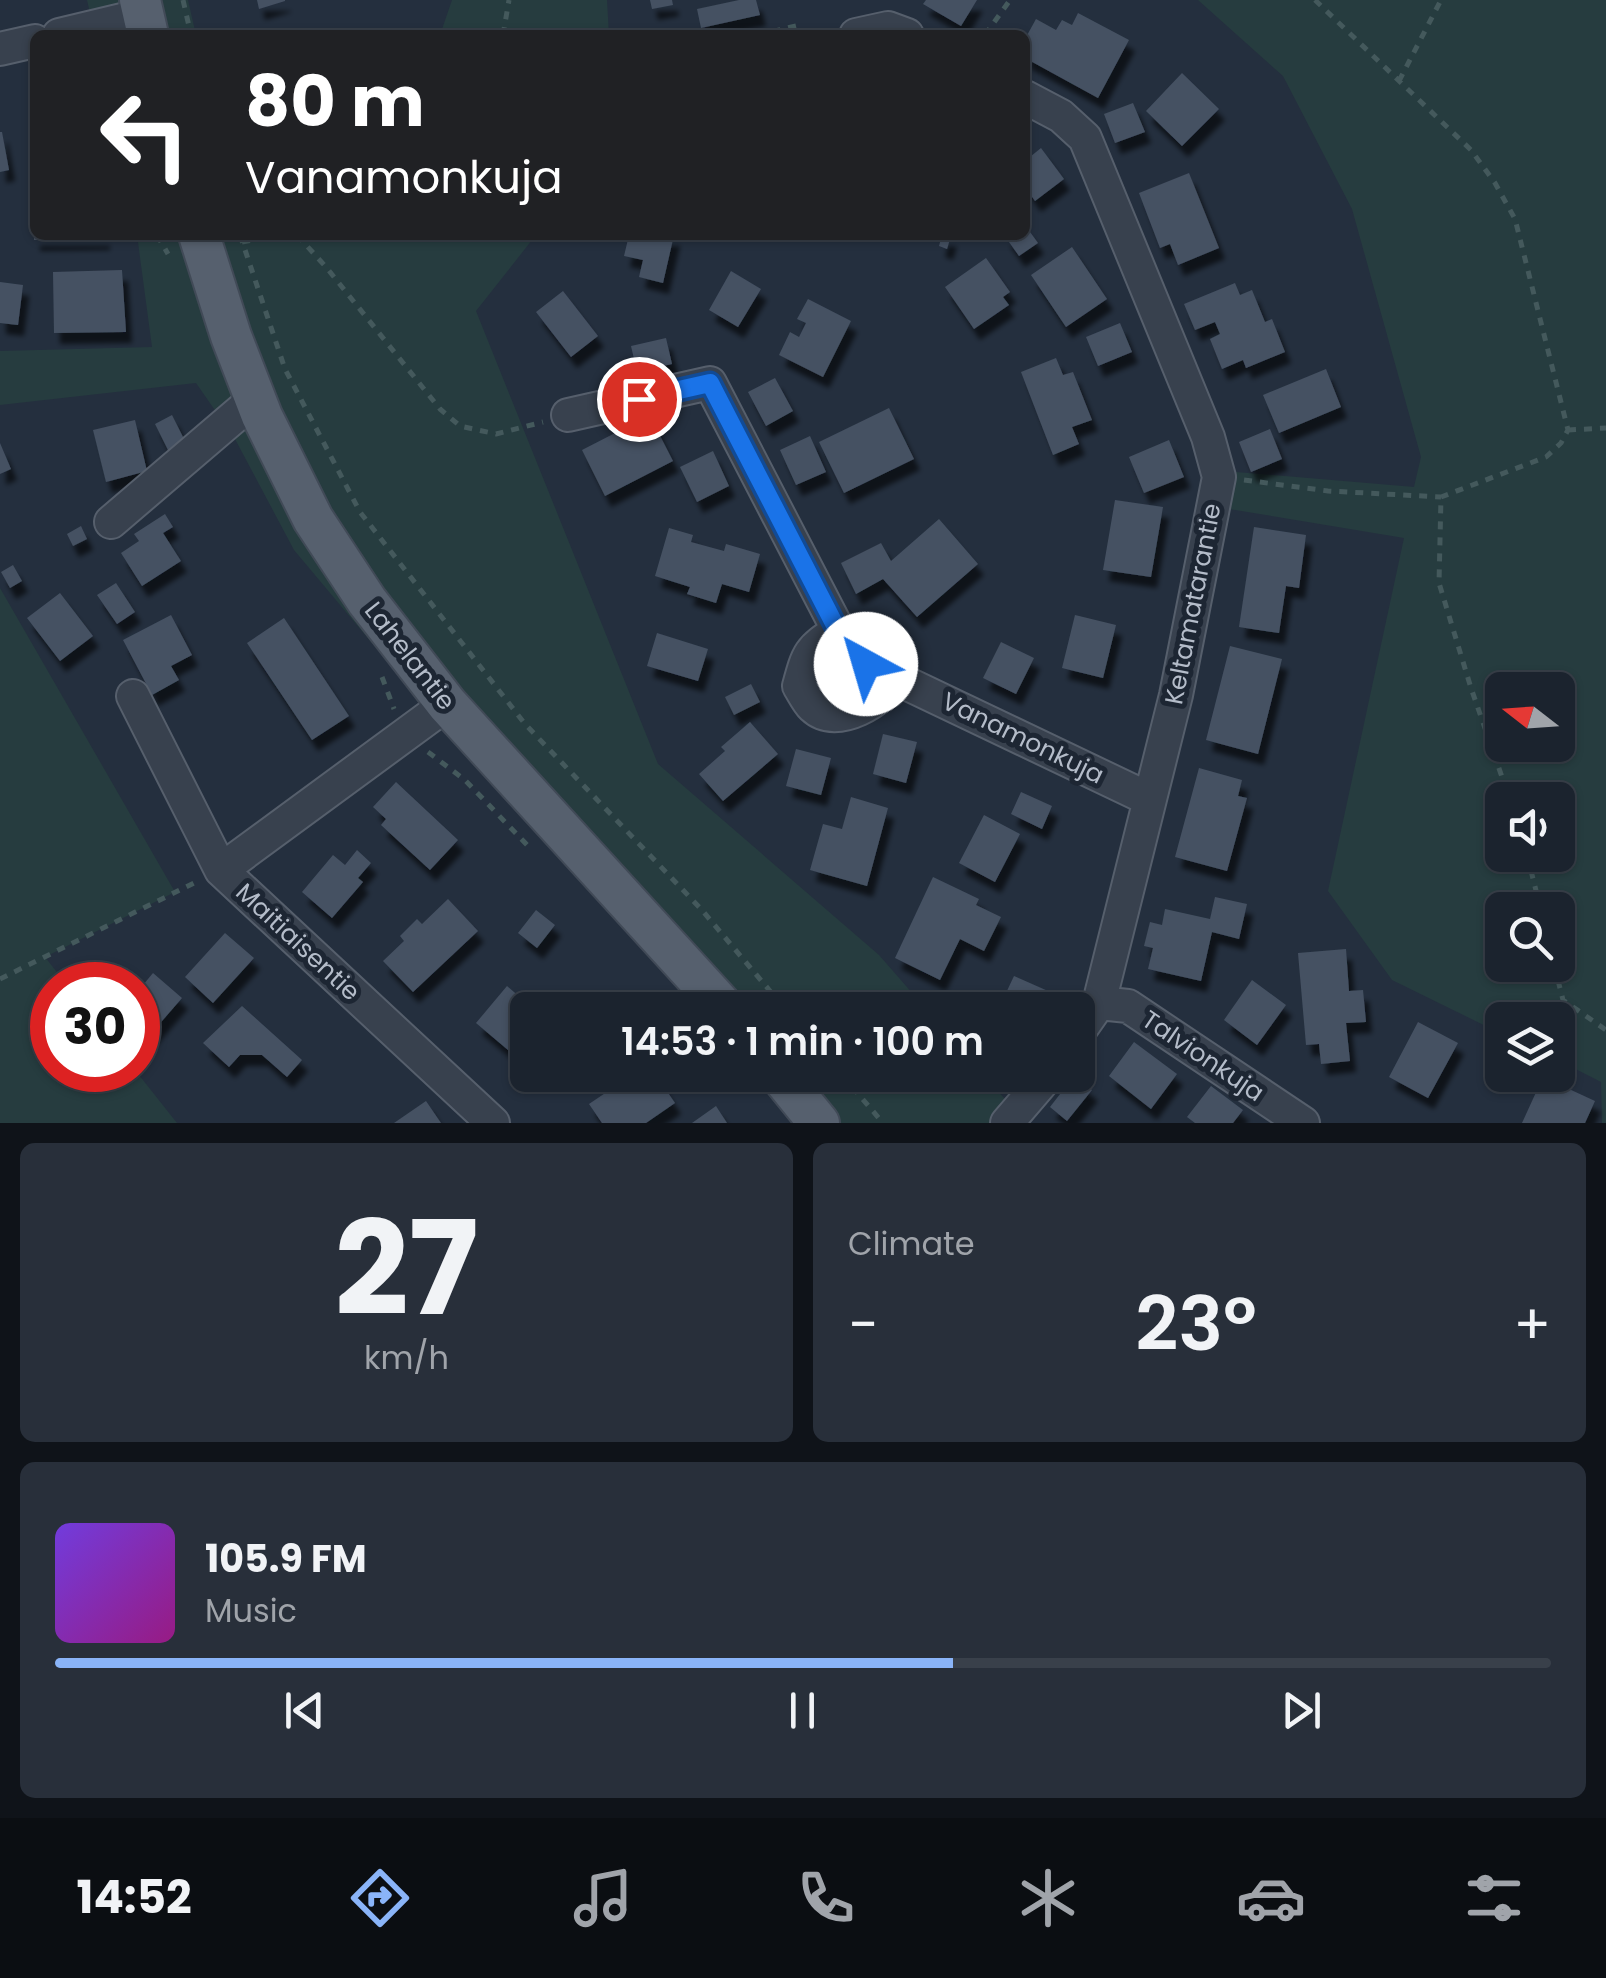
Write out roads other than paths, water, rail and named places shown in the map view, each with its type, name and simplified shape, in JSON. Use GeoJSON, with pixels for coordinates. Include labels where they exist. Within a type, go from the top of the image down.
{"type":"FeatureCollection","features":[{"type":"Feature","properties":{"kind":"main road","name":"Lahelantie"},"geometry":{"type":"LineString","coordinates":[[201,240],[255,399],[313,518],[367,601],[447,704],[710,992]]}},
{"type":"Feature","properties":{"kind":"main road"},"geometry":{"type":"LineString","coordinates":[[794,1092],[819,1123]]}},
{"type":"Feature","properties":{"kind":"street"},"geometry":{"type":"LineString","coordinates":[[83,30],[144,17]]}},
{"type":"Feature","properties":{"kind":"street"},"geometry":{"type":"LineString","coordinates":[[0,49],[30,41]]}},
{"type":"Feature","properties":{"kind":"street","name":"Keltamatarantie"},"geometry":{"type":"LineString","coordinates":[[1030,100],[1061,116],[1085,138],[1208,437],[1219,477],[1176,694],[1095,1008]]}},
{"type":"Feature","properties":{"kind":"street","name":"Vanamonkuja"},"geometry":{"type":"LineString","coordinates":[[568,415],[710,383],[847,648],[866,664],[1149,799]]}},
{"type":"Feature","properties":{"kind":"street"},"geometry":{"type":"LineString","coordinates":[[111,522],[255,399]]}},
{"type":"Feature","properties":{"kind":"street"},"geometry":{"type":"LineString","coordinates":[[838,631],[814,646],[804,666],[799,686],[815,709],[837,716],[856,710],[891,687],[897,677]]}},
{"type":"Feature","properties":{"kind":"street"},"geometry":{"type":"LineString","coordinates":[[133,696],[221,870]]}},
{"type":"Feature","properties":{"kind":"street","name":"Maitiaisentie"},"geometry":{"type":"LineString","coordinates":[[447,704],[221,870],[493,1123]]}},
{"type":"Feature","properties":{"kind":"street","name":"Talvionkuja"},"geometry":{"type":"LineString","coordinates":[[1099,1002],[1128,1006],[1303,1123]]}},
{"type":"Feature","properties":{"kind":"street"},"geometry":{"type":"LineString","coordinates":[[1007,1123],[1036,1092]]}}]}
